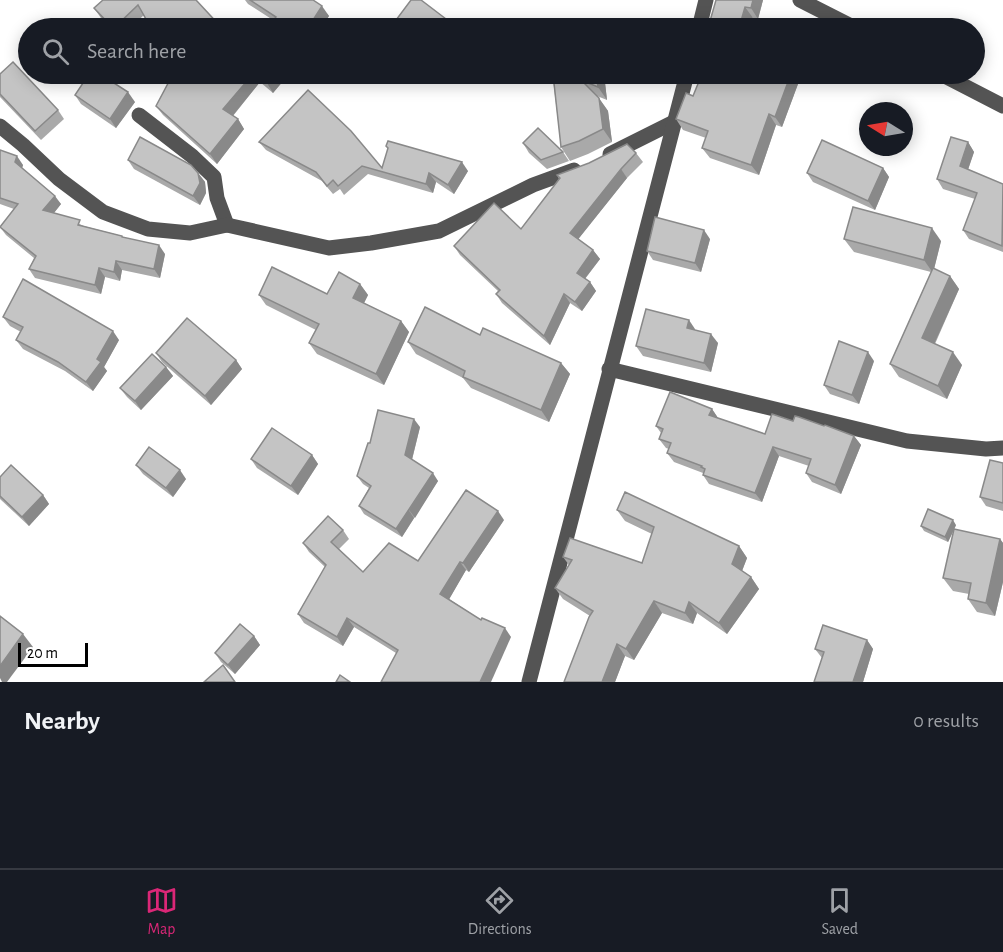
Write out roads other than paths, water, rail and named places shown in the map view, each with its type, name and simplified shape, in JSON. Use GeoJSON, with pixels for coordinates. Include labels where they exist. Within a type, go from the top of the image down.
{"type":"FeatureCollection","features":[{"type":"Feature","properties":{"kind":"street"},"geometry":{"type":"LineString","coordinates":[[702,18],[706,0]]}},
{"type":"Feature","properties":{"kind":"street"},"geometry":{"type":"LineString","coordinates":[[800,0],[828,6],[843,18]]}},
{"type":"Feature","properties":{"kind":"street"},"geometry":{"type":"LineString","coordinates":[[529,682],[684,84]]}},
{"type":"Feature","properties":{"kind":"street"},"geometry":{"type":"LineString","coordinates":[[960,84],[1003,106]]}},
{"type":"Feature","properties":{"kind":"street"},"geometry":{"type":"LineString","coordinates":[[139,115],[192,156],[214,177],[217,198],[227,225]]}},
{"type":"Feature","properties":{"kind":"street"},"geometry":{"type":"LineString","coordinates":[[0,126],[58,179],[103,212],[148,229],[190,233],[227,225],[329,248],[439,231],[533,185],[592,163],[674,122]]}},
{"type":"Feature","properties":{"kind":"street"},"geometry":{"type":"LineString","coordinates":[[609,369],[907,441],[986,449],[1003,448]]}}]}
